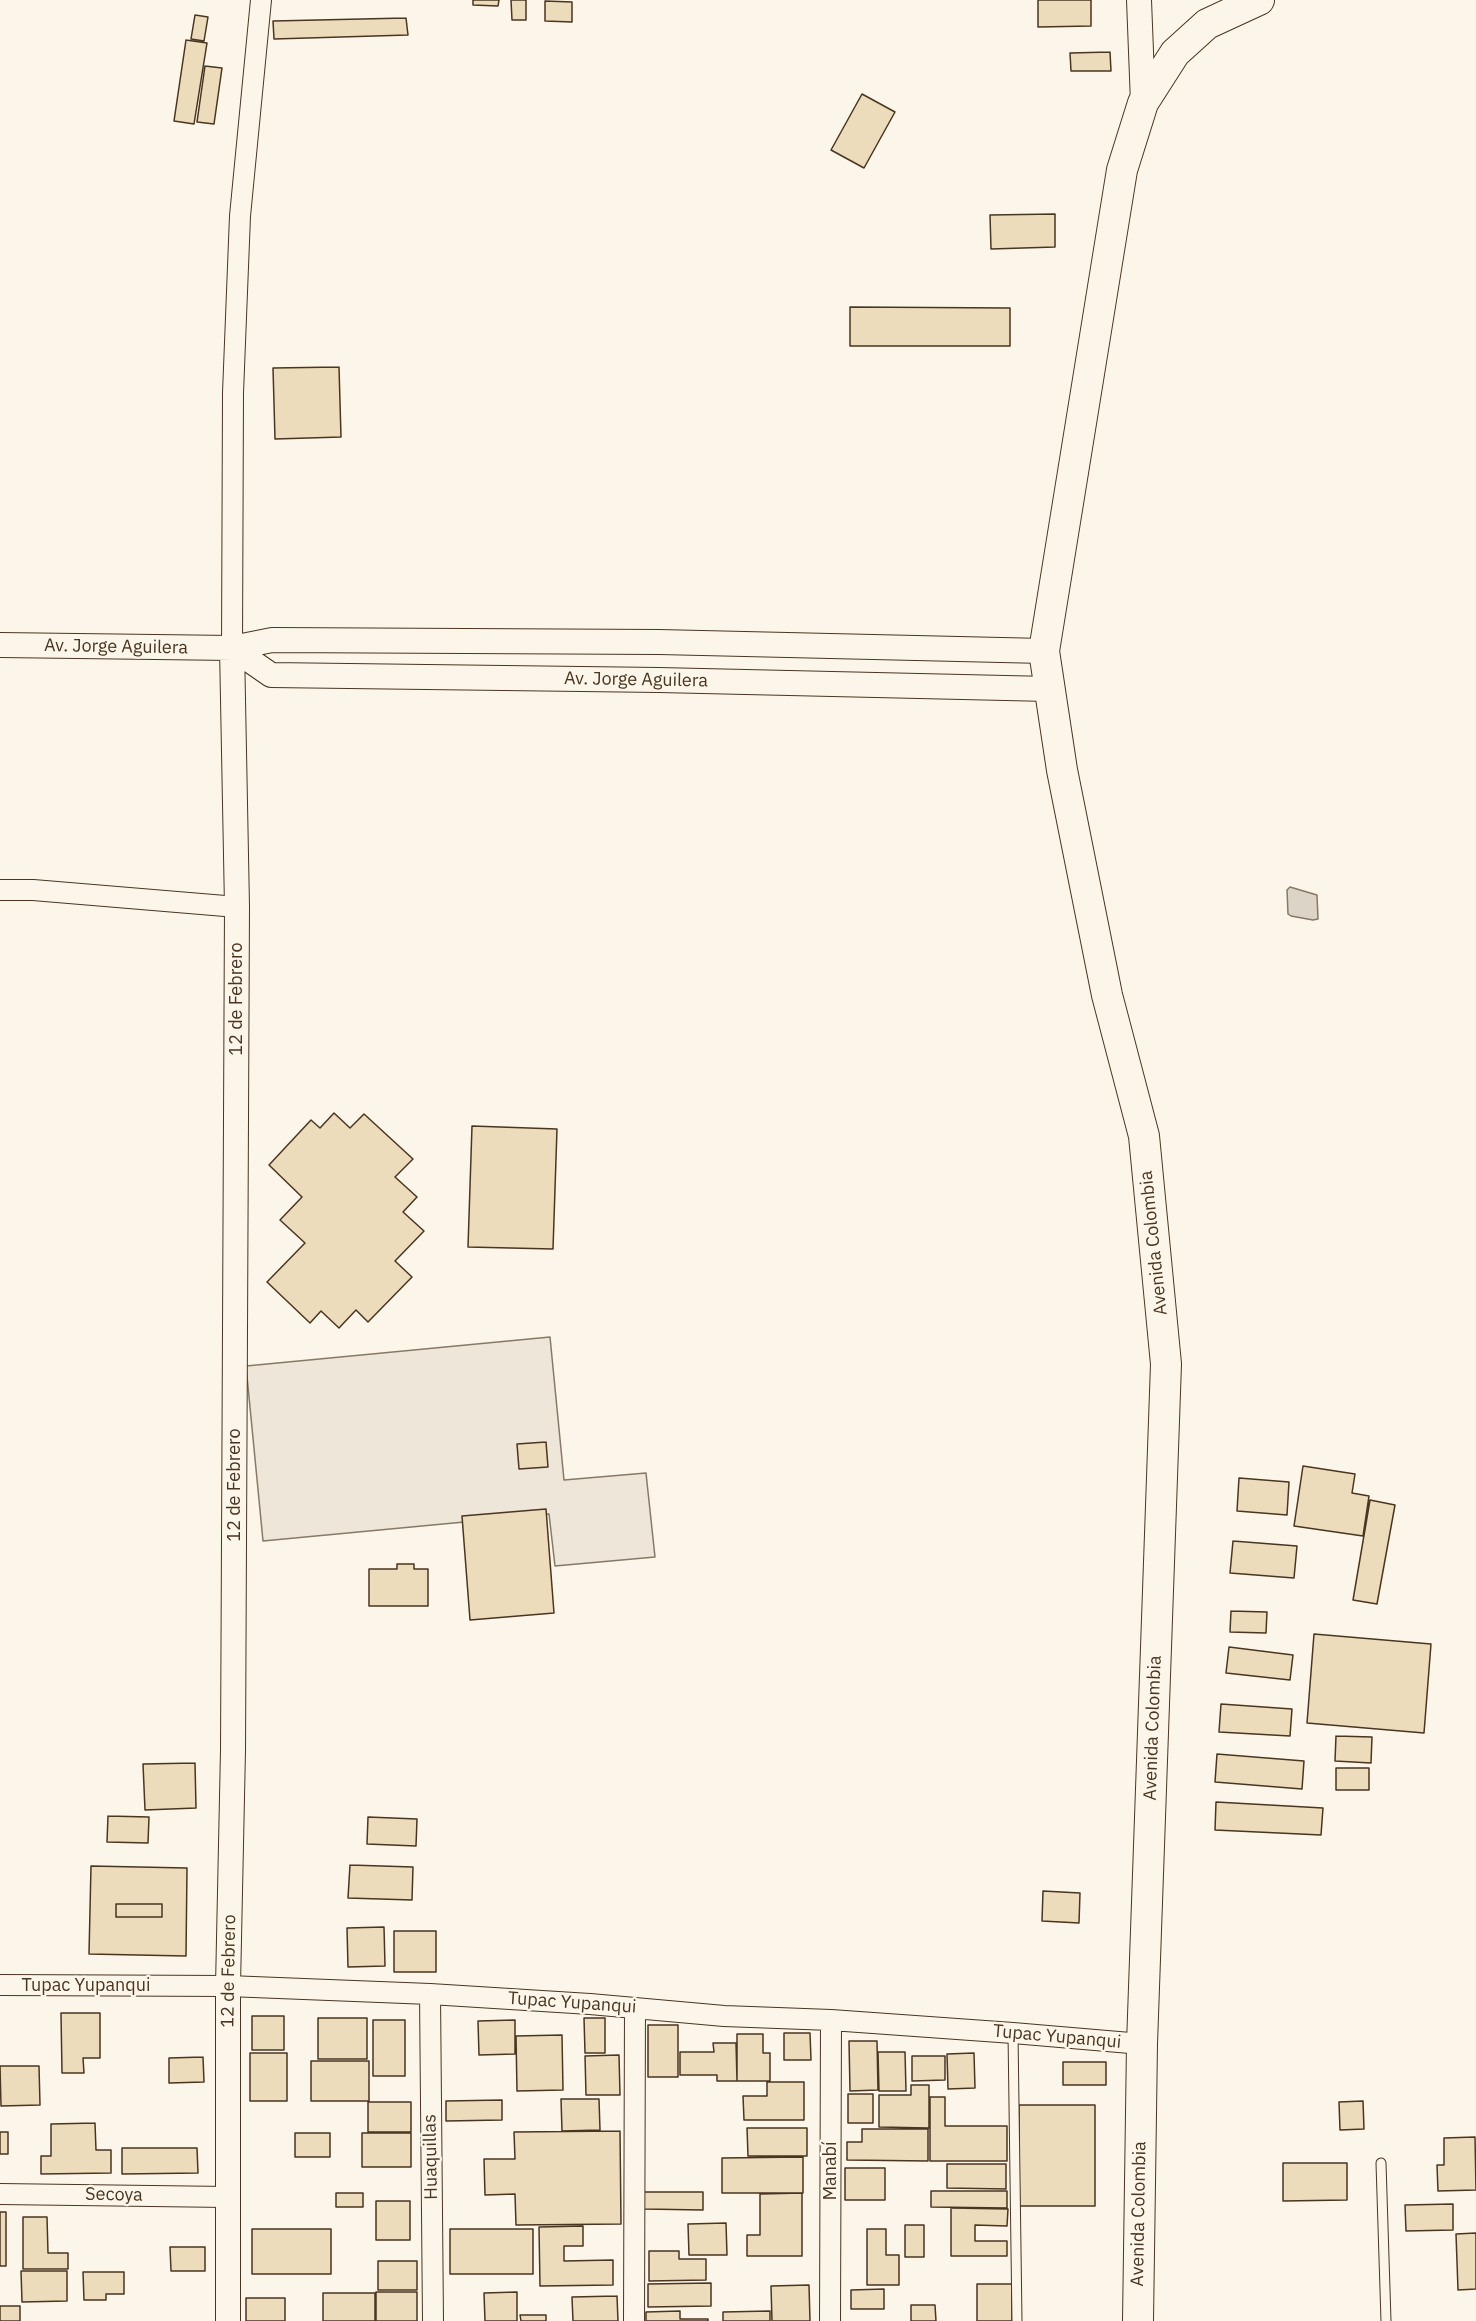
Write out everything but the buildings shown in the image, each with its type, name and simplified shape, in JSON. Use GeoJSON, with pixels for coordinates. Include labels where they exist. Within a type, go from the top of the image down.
{"type":"FeatureCollection","features":[{"type":"Feature","properties":{"kind":"main road","name":"Avenida Colombia"},"geometry":{"type":"LineString","coordinates":[[1138,2321],[1142,2044],[1166,1364],[1144,1136],[1107,995],[1062,770],[1044,651],[1122,170],[1143,102],[1175,53],[1207,24],[1259,0]]}},
{"type":"Feature","properties":{"kind":"street"},"geometry":{"type":"LineString","coordinates":[[232,648],[232,393],[240,216],[261,0]]}},
{"type":"Feature","properties":{"kind":"street"},"geometry":{"type":"LineString","coordinates":[[1139,0],[1143,102]]}},
{"type":"Feature","properties":{"kind":"street","name":"Av. Jorge Aguilera"},"geometry":{"type":"LineString","coordinates":[[0,645],[232,648],[272,640],[659,642],[1044,651]]}},
{"type":"Feature","properties":{"kind":"street","name":"Av. Jorge Aguilera"},"geometry":{"type":"LineString","coordinates":[[232,648],[271,675],[658,680],[1049,689]]}},
{"type":"Feature","properties":{"kind":"street","name":"12 de Febrero"},"geometry":{"type":"LineString","coordinates":[[228,2321],[228,1986],[233,1750],[237,907],[232,648]]}},
{"type":"Feature","properties":{"kind":"street"},"geometry":{"type":"LineString","coordinates":[[0,890],[33,890],[237,907]]}},
{"type":"Feature","properties":{"kind":"street","name":"Tupac Yupanqui"},"geometry":{"type":"LineString","coordinates":[[0,1985],[228,1986],[430,1994],[724,2016],[831,2020],[1142,2044]]}},
{"type":"Feature","properties":{"kind":"street","name":"Huaquillas"},"geometry":{"type":"LineString","coordinates":[[430,1994],[433,2321]]}},
{"type":"Feature","properties":{"kind":"street"},"geometry":{"type":"LineString","coordinates":[[634,2321],[635,2008]]}},
{"type":"Feature","properties":{"kind":"street","name":"Manabí"},"geometry":{"type":"LineString","coordinates":[[830,2321],[831,2020]]}},
{"type":"Feature","properties":{"kind":"street","name":"Secoya"},"geometry":{"type":"LineString","coordinates":[[0,2194],[227,2197]]}},
{"type":"Feature","properties":{"kind":"lane"},"geometry":{"type":"LineString","coordinates":[[1013,2033],[1017,2321]]}},
{"type":"Feature","properties":{"kind":"lane"},"geometry":{"type":"LineString","coordinates":[[1381,2163],[1386,2321]]}},
{"type":"Feature","properties":{"kind":"shaded area"},"geometry":{"type":"Polygon","coordinates":[[[1290,887],[1317,895],[1318,919],[1313,920],[1288,914],[1287,890],[1290,887]]]}},
{"type":"Feature","properties":{"kind":"shaded area"},"geometry":{"type":"Polygon","coordinates":[[[550,1337],[564,1480],[646,1473],[655,1557],[555,1566],[549,1514],[263,1541],[246,1366],[550,1337]]]}}]}
